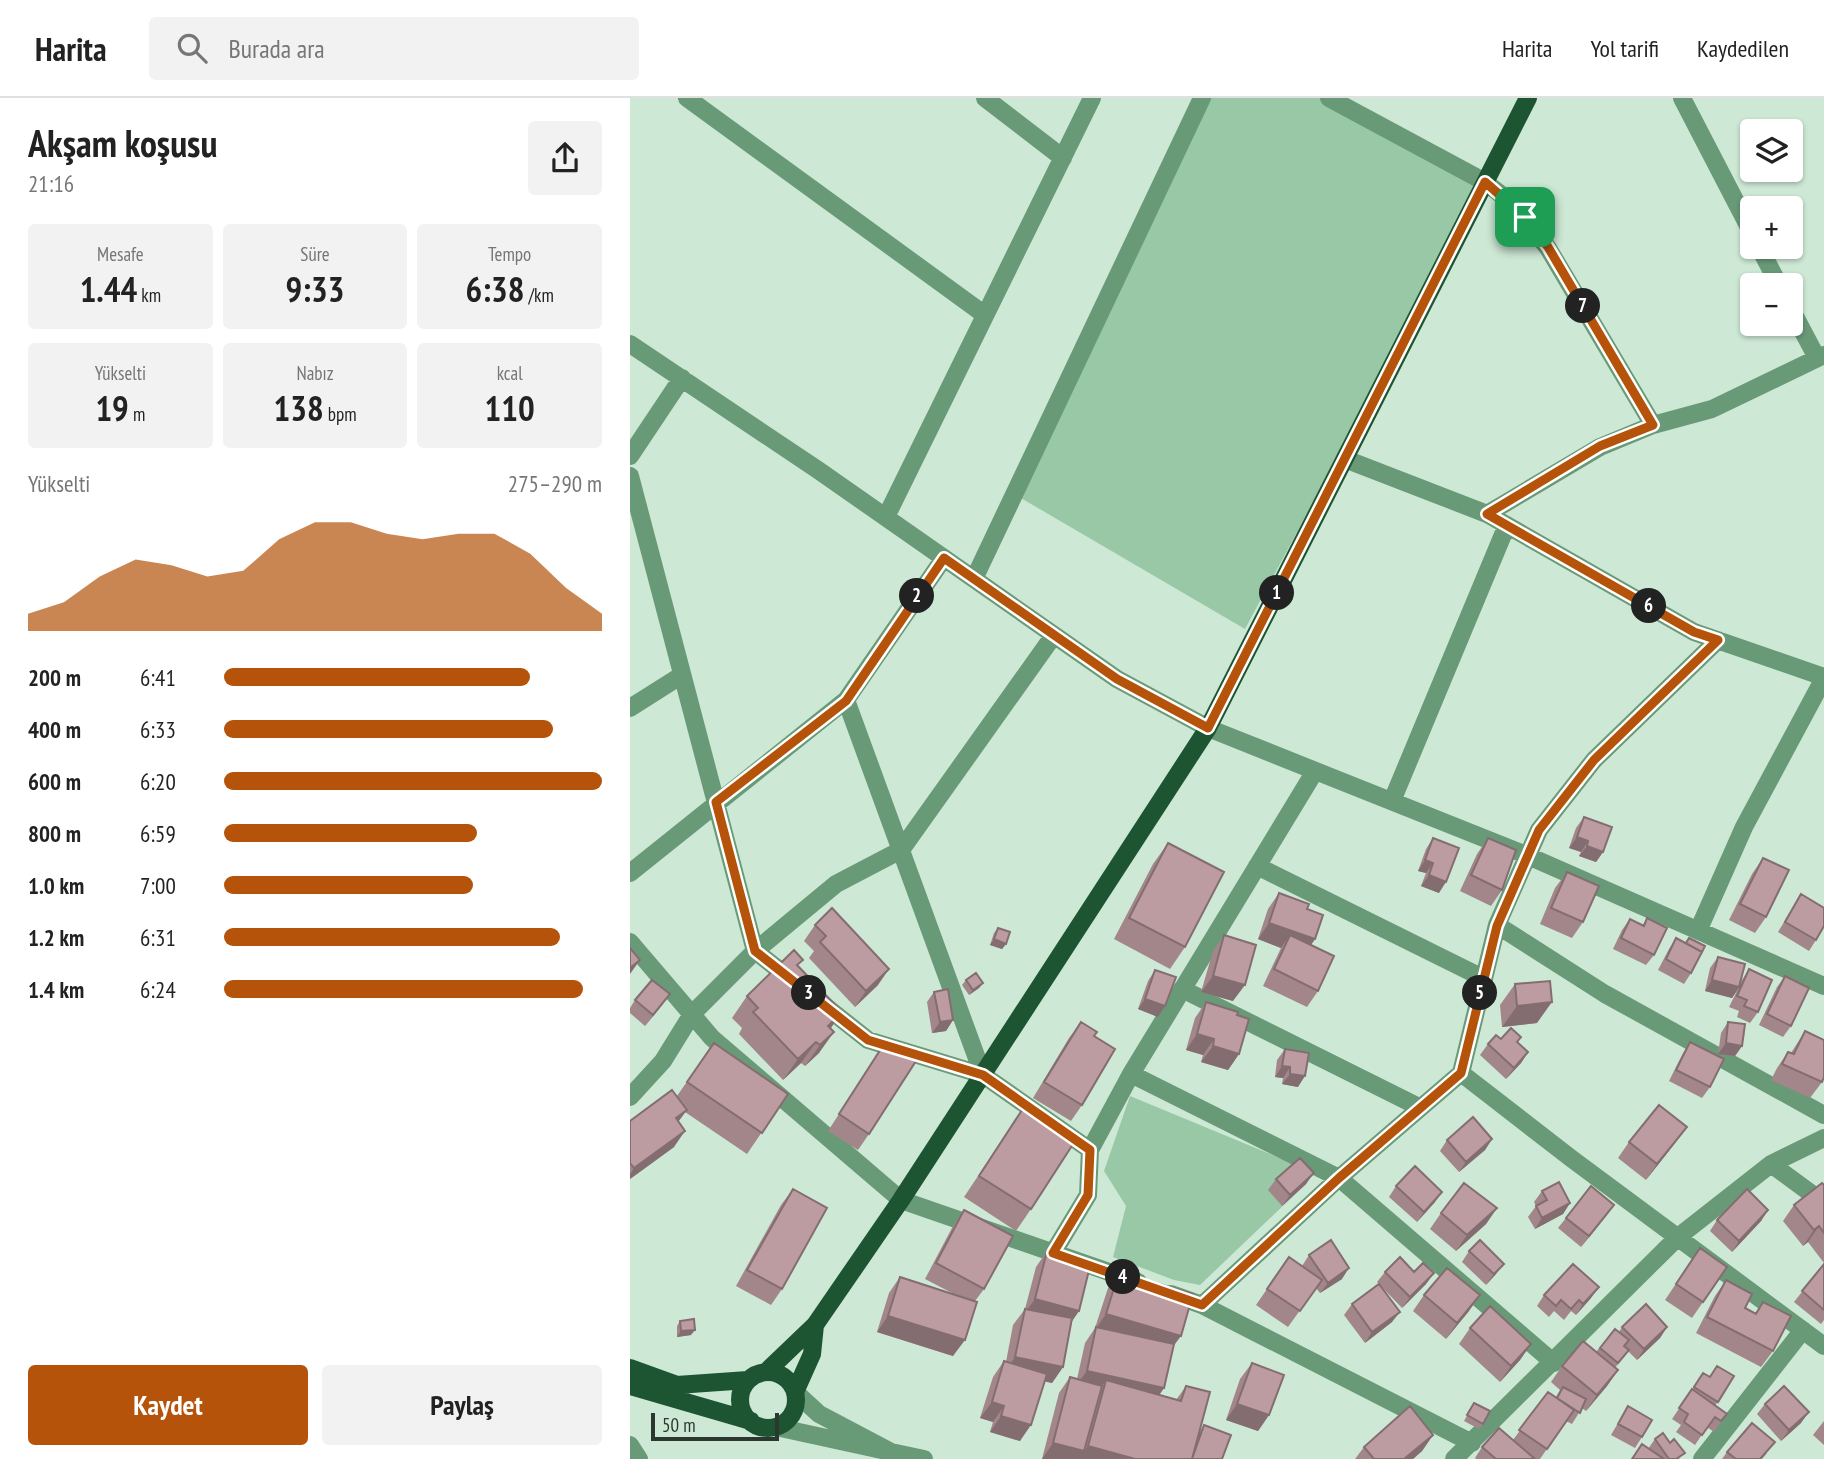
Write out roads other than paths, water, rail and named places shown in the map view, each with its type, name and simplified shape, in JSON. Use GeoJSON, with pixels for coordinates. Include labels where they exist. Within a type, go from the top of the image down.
{"type":"FeatureCollection","features":[{"type":"Feature","properties":{"kind":"main road"},"geometry":{"type":"LineString","coordinates":[[630,1367],[677,1385],[748,1380],[766,1372],[815,1325],[901,1200],[1208,728],[1528,98]]}},
{"type":"Feature","properties":{"kind":"main road"},"geometry":{"type":"LineString","coordinates":[[630,1386],[767,1428],[776,1427],[784,1423],[794,1409],[795,1392],[812,1354],[815,1325]]}},
{"type":"Feature","properties":{"kind":"main road"},"geometry":{"type":"LineString","coordinates":[[766,1372],[784,1377],[795,1392]]}},
{"type":"Feature","properties":{"kind":"main road"},"geometry":{"type":"LineString","coordinates":[[748,1380],[740,1397],[741,1407],[751,1421]]}},
{"type":"Feature","properties":{"kind":"street"},"geometry":{"type":"LineString","coordinates":[[687,98],[985,315]]}},
{"type":"Feature","properties":{"kind":"street"},"geometry":{"type":"LineString","coordinates":[[985,98],[1063,158]]}},
{"type":"Feature","properties":{"kind":"street"},"geometry":{"type":"LineString","coordinates":[[886,517],[1092,98]]}},
{"type":"Feature","properties":{"kind":"street"},"geometry":{"type":"LineString","coordinates":[[974,579],[1202,98]]}},
{"type":"Feature","properties":{"kind":"street"},"geometry":{"type":"LineString","coordinates":[[1329,98],[1485,182],[1513,204],[1543,240],[1653,425]]}},
{"type":"Feature","properties":{"kind":"street"},"geometry":{"type":"LineString","coordinates":[[1682,98],[1740,210]]}},
{"type":"Feature","properties":{"kind":"street"},"geometry":{"type":"LineString","coordinates":[[1487,514],[1600,446],[1653,425],[1712,409],[1821,357],[1803,328]]}},
{"type":"Feature","properties":{"kind":"street"},"geometry":{"type":"LineString","coordinates":[[630,344],[886,517],[1117,679],[1208,728],[1526,855],[1824,986]]}},
{"type":"Feature","properties":{"kind":"street"},"geometry":{"type":"LineString","coordinates":[[630,456],[682,378]]}},
{"type":"Feature","properties":{"kind":"street"},"geometry":{"type":"LineString","coordinates":[[1345,459],[1487,514],[1694,632],[1824,677],[1744,827],[1698,931]]}},
{"type":"Feature","properties":{"kind":"street"},"geometry":{"type":"LineString","coordinates":[[630,476],[755,951],[868,1040],[983,1075],[1090,1150]]}},
{"type":"Feature","properties":{"kind":"street"},"geometry":{"type":"LineString","coordinates":[[1392,802],[1507,526]]}},
{"type":"Feature","properties":{"kind":"street"},"geometry":{"type":"LineString","coordinates":[[630,873],[846,701],[944,558]]}},
{"type":"Feature","properties":{"kind":"street"},"geometry":{"type":"LineString","coordinates":[[630,1097],[663,1061],[692,1014],[755,951],[836,884],[901,850],[1054,635]]}},
{"type":"Feature","properties":{"kind":"street"},"geometry":{"type":"LineString","coordinates":[[1202,1305],[1339,1178],[1461,1073],[1497,926],[1539,830],[1594,760],[1718,640]]}},
{"type":"Feature","properties":{"kind":"street"},"geometry":{"type":"LineString","coordinates":[[630,708],[682,675]]}},
{"type":"Feature","properties":{"kind":"street"},"geometry":{"type":"LineString","coordinates":[[846,701],[983,1075]]}},
{"type":"Feature","properties":{"kind":"street"},"geometry":{"type":"LineString","coordinates":[[1053,1253],[1088,1195],[1090,1150],[1131,1074],[1315,771]]}},
{"type":"Feature","properties":{"kind":"street"},"geometry":{"type":"LineString","coordinates":[[1257,866],[1483,978]]}},
{"type":"Feature","properties":{"kind":"street"},"geometry":{"type":"LineString","coordinates":[[1497,926],[1605,994],[1824,1115]]}},
{"type":"Feature","properties":{"kind":"street"},"geometry":{"type":"LineString","coordinates":[[630,942],[712,1038],[901,1200],[1202,1305],[1472,1443]]}},
{"type":"Feature","properties":{"kind":"street"},"geometry":{"type":"LineString","coordinates":[[1182,989],[1419,1107]]}},
{"type":"Feature","properties":{"kind":"street"},"geometry":{"type":"LineString","coordinates":[[1461,1073],[1824,1346]]}},
{"type":"Feature","properties":{"kind":"street"},"geometry":{"type":"LineString","coordinates":[[1131,1074],[1339,1178],[1554,1363]]}},
{"type":"Feature","properties":{"kind":"street"},"geometry":{"type":"LineString","coordinates":[[1454,1459],[1554,1363],[1678,1237],[1770,1164],[1824,1138]]}},
{"type":"Feature","properties":{"kind":"street"},"geometry":{"type":"LineString","coordinates":[[1770,1164],[1824,1203]]}},
{"type":"Feature","properties":{"kind":"street"},"geometry":{"type":"LineString","coordinates":[[1702,1459],[1803,1330]]}},
{"type":"Feature","properties":{"kind":"street"},"geometry":{"type":"LineString","coordinates":[[795,1392],[819,1414],[891,1452]]}},
{"type":"Feature","properties":{"kind":"street"},"geometry":{"type":"LineString","coordinates":[[776,1427],[920,1458]]}},
{"type":"Feature","properties":{"kind":"street"},"geometry":{"type":"LineString","coordinates":[[630,1445],[639,1459]]}}]}
